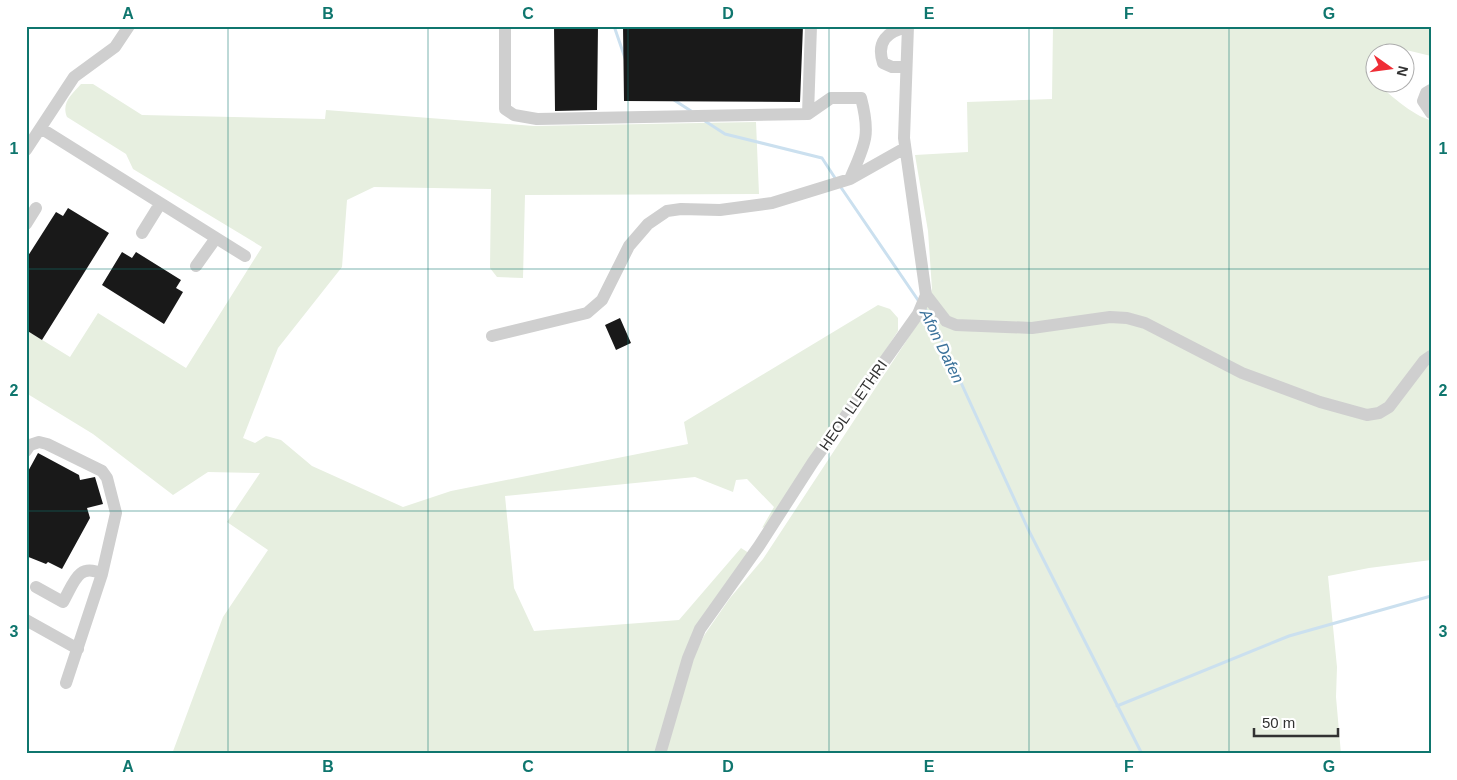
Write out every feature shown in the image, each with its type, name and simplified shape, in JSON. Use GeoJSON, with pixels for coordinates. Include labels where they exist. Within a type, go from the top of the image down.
{"type":"FeatureCollection","features":[{"type":"Feature","properties":{"kind":"street"},"geometry":{"type":"LineString","coordinates":[[26,150],[42,129],[74,78],[115,46],[129,26]]}},
{"type":"Feature","properties":{"kind":"street"},"geometry":{"type":"LineString","coordinates":[[505,26],[505,109],[514,115],[555,119],[808,114],[831,98],[861,98],[868,123],[864,147],[850,179]]}},
{"type":"Feature","properties":{"kind":"street"},"geometry":{"type":"LineString","coordinates":[[808,114],[811,26]]}},
{"type":"Feature","properties":{"kind":"street"},"geometry":{"type":"LineString","coordinates":[[906,67],[883,63],[880,53],[882,42],[886,38],[900,29],[908,27],[905,148],[926,295],[946,321],[956,325],[1032,328],[1110,317],[1127,318],[1145,323],[1242,374],[1320,402],[1367,415],[1379,413],[1390,407],[1424,361],[1431,356]]}},
{"type":"Feature","properties":{"kind":"street"},"geometry":{"type":"LineString","coordinates":[[1431,90],[1426,93],[1423,101],[1431,113]]}},
{"type":"Feature","properties":{"kind":"street"},"geometry":{"type":"LineString","coordinates":[[42,129],[245,256]]}},
{"type":"Feature","properties":{"kind":"street"},"geometry":{"type":"LineString","coordinates":[[492,336],[587,313],[602,300],[629,246],[648,224],[667,211],[681,209],[720,210],[772,203],[850,179],[905,148]]}},
{"type":"Feature","properties":{"kind":"street"},"geometry":{"type":"LineString","coordinates":[[142,233],[160,204]]}},
{"type":"Feature","properties":{"kind":"street"},"geometry":{"type":"LineString","coordinates":[[26,224],[36,208]]}},
{"type":"Feature","properties":{"kind":"street"},"geometry":{"type":"LineString","coordinates":[[196,266],[216,238]]}},
{"type":"Feature","properties":{"kind":"street","name":"HEOL LLETHRI"},"geometry":{"type":"LineString","coordinates":[[660,754],[688,658],[700,629],[759,546],[813,462],[918,314],[926,295]]}},
{"type":"Feature","properties":{"kind":"street"},"geometry":{"type":"LineString","coordinates":[[26,451],[30,445],[39,442],[102,471],[107,478],[116,513],[102,574],[66,683]]}},
{"type":"Feature","properties":{"kind":"street"},"geometry":{"type":"LineString","coordinates":[[36,587],[63,602],[78,576],[85,569],[92,569],[102,574]]}},
{"type":"Feature","properties":{"kind":"street"},"geometry":{"type":"LineString","coordinates":[[26,620],[78,649]]}},
{"type":"Feature","properties":{"kind":"green space"},"geometry":{"type":"Polygon","coordinates":[[[1053,26],[1431,26],[1431,56],[1414,52],[1414,42],[1364,42],[1364,92],[1387,92],[1408,109],[1431,120],[1431,560],[1369,568],[1328,576],[1337,667],[1336,697],[1341,754],[665,754],[690,663],[705,634],[730,598],[763,559],[924,314],[932,289],[928,231],[915,155],[968,152],[967,102],[1052,99],[1053,26]]]}},
{"type":"Feature","properties":{"kind":"green space"},"geometry":{"type":"Polygon","coordinates":[[[81,84],[93,84],[142,115],[325,119],[326,110],[534,126],[756,122],[759,194],[525,195],[523,278],[497,277],[490,268],[491,189],[374,187],[347,200],[342,267],[278,348],[243,438],[255,443],[266,436],[281,440],[312,466],[403,507],[451,491],[688,444],[684,422],[878,305],[890,309],[898,318],[898,331],[773,523],[762,528],[774,507],[747,479],[736,480],[733,492],[695,477],[505,496],[514,588],[534,631],[679,620],[741,548],[752,555],[700,629],[660,754],[172,754],[223,617],[268,550],[227,522],[260,473],[208,472],[173,495],[93,434],[26,393],[26,330],[70,357],[98,313],[186,368],[262,247],[133,169],[126,154],[67,117],[66,103],[81,84]]]}},
{"type":"Feature","properties":{"kind":"building"},"geometry":{"type":"Polygon","coordinates":[[[554,26],[598,26],[597,110],[555,111],[554,26]]]}},
{"type":"Feature","properties":{"kind":"building"},"geometry":{"type":"Polygon","coordinates":[[[623,26],[803,26],[800,102],[624,101],[623,26]]]}},
{"type":"Feature","properties":{"kind":"building"},"geometry":{"type":"Polygon","coordinates":[[[68,208],[109,233],[42,340],[26,330],[26,259],[56,212],[63,216],[68,208]]]}},
{"type":"Feature","properties":{"kind":"building"},"geometry":{"type":"Polygon","coordinates":[[[122,252],[132,258],[136,252],[181,280],[176,288],[183,292],[164,324],[102,285],[122,252]]]}},
{"type":"Feature","properties":{"kind":"building"},"geometry":{"type":"Polygon","coordinates":[[[620,318],[631,343],[616,350],[605,325],[620,318]]]}},
{"type":"Feature","properties":{"kind":"building"},"geometry":{"type":"Polygon","coordinates":[[[38,453],[79,475],[80,480],[95,477],[103,504],[87,508],[90,518],[62,569],[48,562],[46,564],[26,556],[26,475],[38,453]]]}},
{"type":"Feature","properties":{"kind":"waterway","name":"Afon Dafen"},"geometry":{"type":"LineString","coordinates":[[614,26],[625,58]]}},
{"type":"Feature","properties":{"kind":"waterway","name":"Afon Dafen"},"geometry":{"type":"LineString","coordinates":[[674,100],[691,111]]}},
{"type":"Feature","properties":{"kind":"waterway","name":"Afon Dafen"},"geometry":{"type":"LineString","coordinates":[[705,121],[725,134],[822,158],[837,181]]}},
{"type":"Feature","properties":{"kind":"waterway","name":"Afon Dafen"},"geometry":{"type":"LineString","coordinates":[[840,186],[920,303]]}},
{"type":"Feature","properties":{"kind":"waterway","name":"Afon Dafen"},"geometry":{"type":"LineString","coordinates":[[924,308],[930,315],[1028,529],[1142,754]]}},
{"type":"Feature","properties":{"kind":"waterway"},"geometry":{"type":"LineString","coordinates":[[1117,706],[1289,636],[1431,596]]}}]}
